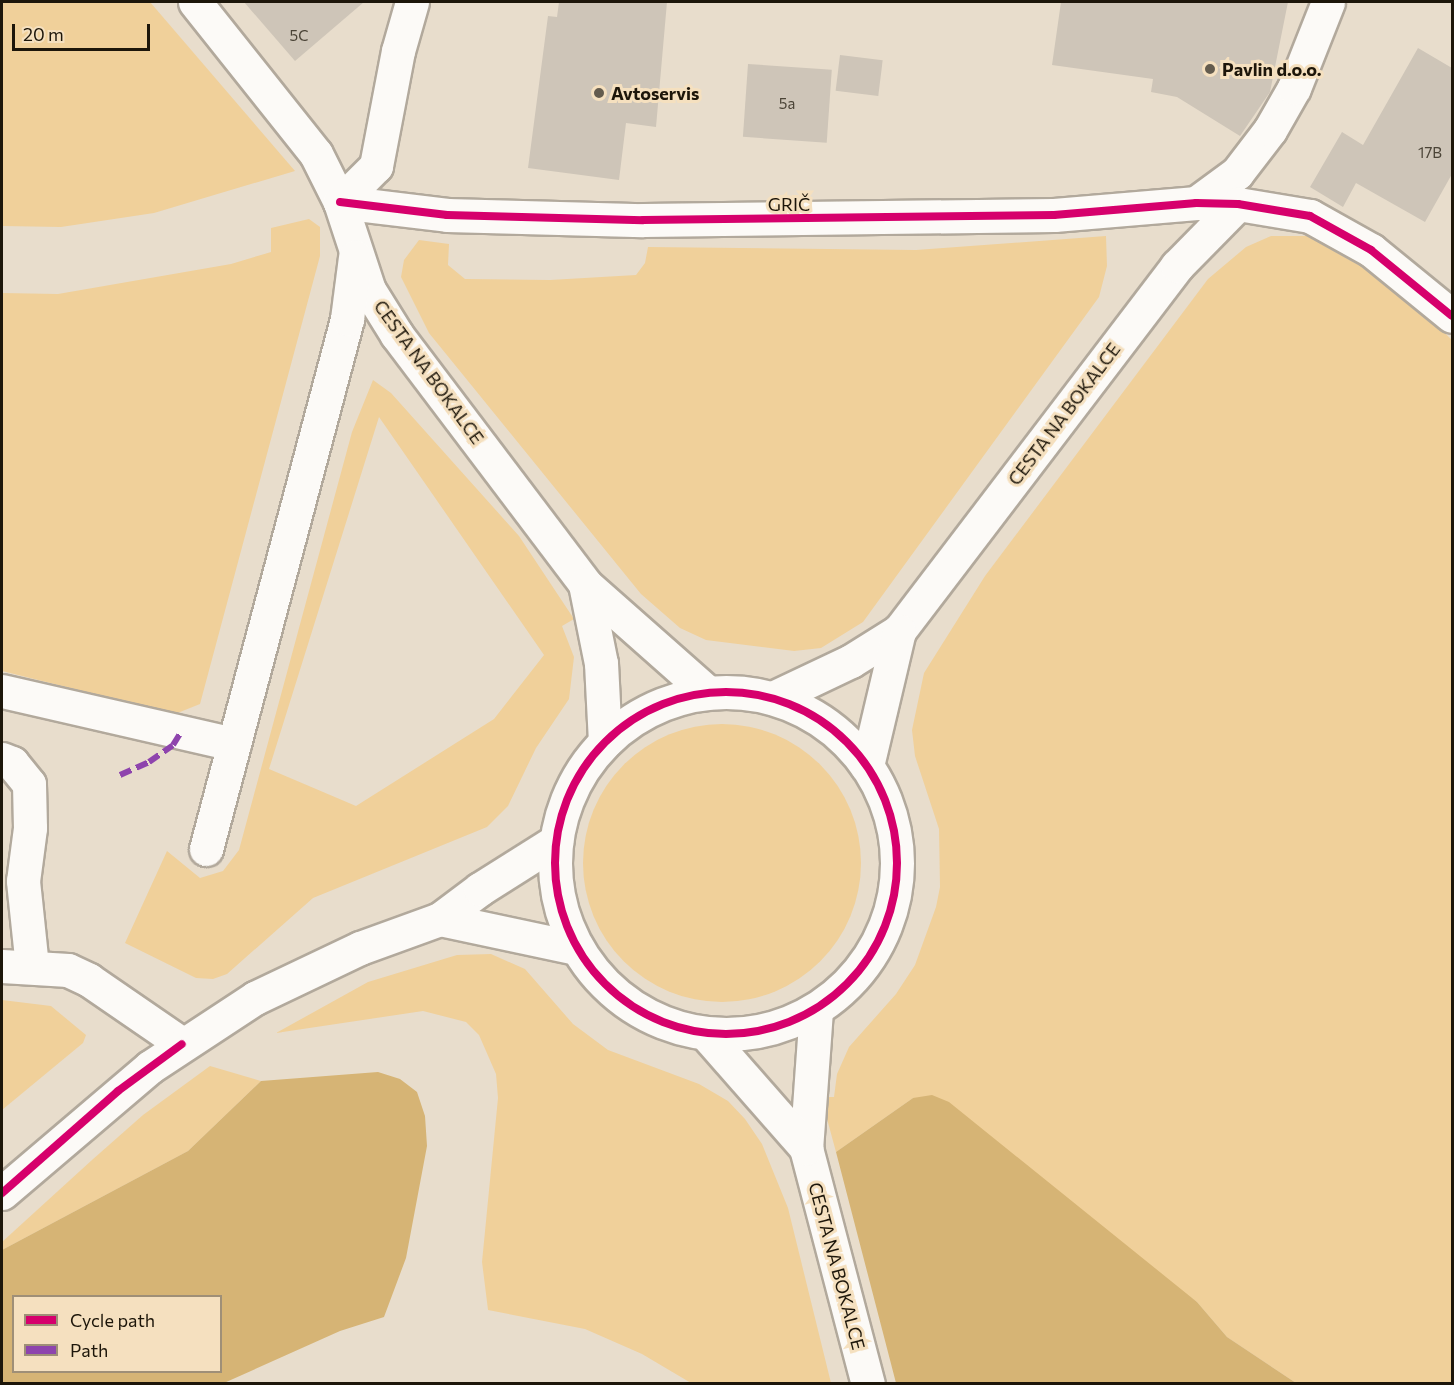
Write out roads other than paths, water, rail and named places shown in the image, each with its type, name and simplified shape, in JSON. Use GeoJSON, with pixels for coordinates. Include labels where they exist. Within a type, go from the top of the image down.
{"type":"FeatureCollection","features":[{"type":"Feature","properties":{"kind":"street","name":"CESTA NA BOKALCE"},"geometry":{"type":"LineString","coordinates":[[195,2],[316,154],[340,202],[369,290],[397,335],[585,584],[708,693]]}},
{"type":"Feature","properties":{"kind":"street"},"geometry":{"type":"LineString","coordinates":[[340,202],[376,166],[398,51],[412,2]]}},
{"type":"Feature","properties":{"kind":"street"},"geometry":{"type":"LineString","coordinates":[[1196,203],[1237,173],[1270,130],[1294,88],[1328,2]]}},
{"type":"Feature","properties":{"kind":"street","name":"GRIČ"},"geometry":{"type":"LineString","coordinates":[[340,202],[447,215],[643,220],[1054,214],[1196,203],[1238,204],[1310,216],[1371,250],[1452,316]]}},
{"type":"Feature","properties":{"kind":"street","name":"CESTA NA BOKALCE"},"geometry":{"type":"LineString","coordinates":[[773,698],[851,661],[899,631],[1177,266],[1238,204]]}},
{"type":"Feature","properties":{"kind":"street"},"geometry":{"type":"LineString","coordinates":[[206,849],[347,319],[356,249]]}},
{"type":"Feature","properties":{"kind":"street","name":"CESTA NA BOKALCE"},"geometry":{"type":"LineString","coordinates":[[585,584],[601,663],[605,742]]}},
{"type":"Feature","properties":{"kind":"street","name":"CESTA NA BOKALCE"},"geometry":{"type":"LineString","coordinates":[[867,766],[899,631]]}},
{"type":"Feature","properties":{"kind":"street"},"geometry":{"type":"LineString","coordinates":[[2,691],[234,744]]}},
{"type":"Feature","properties":{"kind":"street","name":"CESTA NA BOKALCE"},"geometry":{"type":"LineString","coordinates":[[708,693],[773,698],[826,724],[867,766],[884,797],[894,830],[897,864],[893,899],[883,932],[866,963],[816,1010],[763,1031],[706,1034],[641,1013],[604,985],[577,948],[560,907],[556,841],[560,819],[578,777],[605,742],[642,713],[685,696],[708,693]]}},
{"type":"Feature","properties":{"kind":"street"},"geometry":{"type":"LineString","coordinates":[[2,759],[12,763],[29,784],[30,828],[23,881],[17,966],[68,970],[89,980],[182,1044]]}},
{"type":"Feature","properties":{"kind":"street"},"geometry":{"type":"LineString","coordinates":[[2,1193],[118,1091],[182,1044],[291,979],[360,948],[440,920],[480,889],[556,841]]}},
{"type":"Feature","properties":{"kind":"street"},"geometry":{"type":"LineString","coordinates":[[440,920],[577,948]]}},
{"type":"Feature","properties":{"kind":"street","name":"CESTA NA BOKALCE"},"geometry":{"type":"LineString","coordinates":[[816,1010],[806,1148],[868,1383]]}},
{"type":"Feature","properties":{"kind":"street","name":"CESTA NA BOKALCE"},"geometry":{"type":"LineString","coordinates":[[706,1034],[806,1148]]}},
{"type":"Feature","properties":{"kind":"place","name":"Pavlin d.o.o."},"geometry":{"type":"Point","coordinates":[1210,69]}},
{"type":"Feature","properties":{"kind":"place","name":"Avtoservis"},"geometry":{"type":"Point","coordinates":[599,93]}}]}
